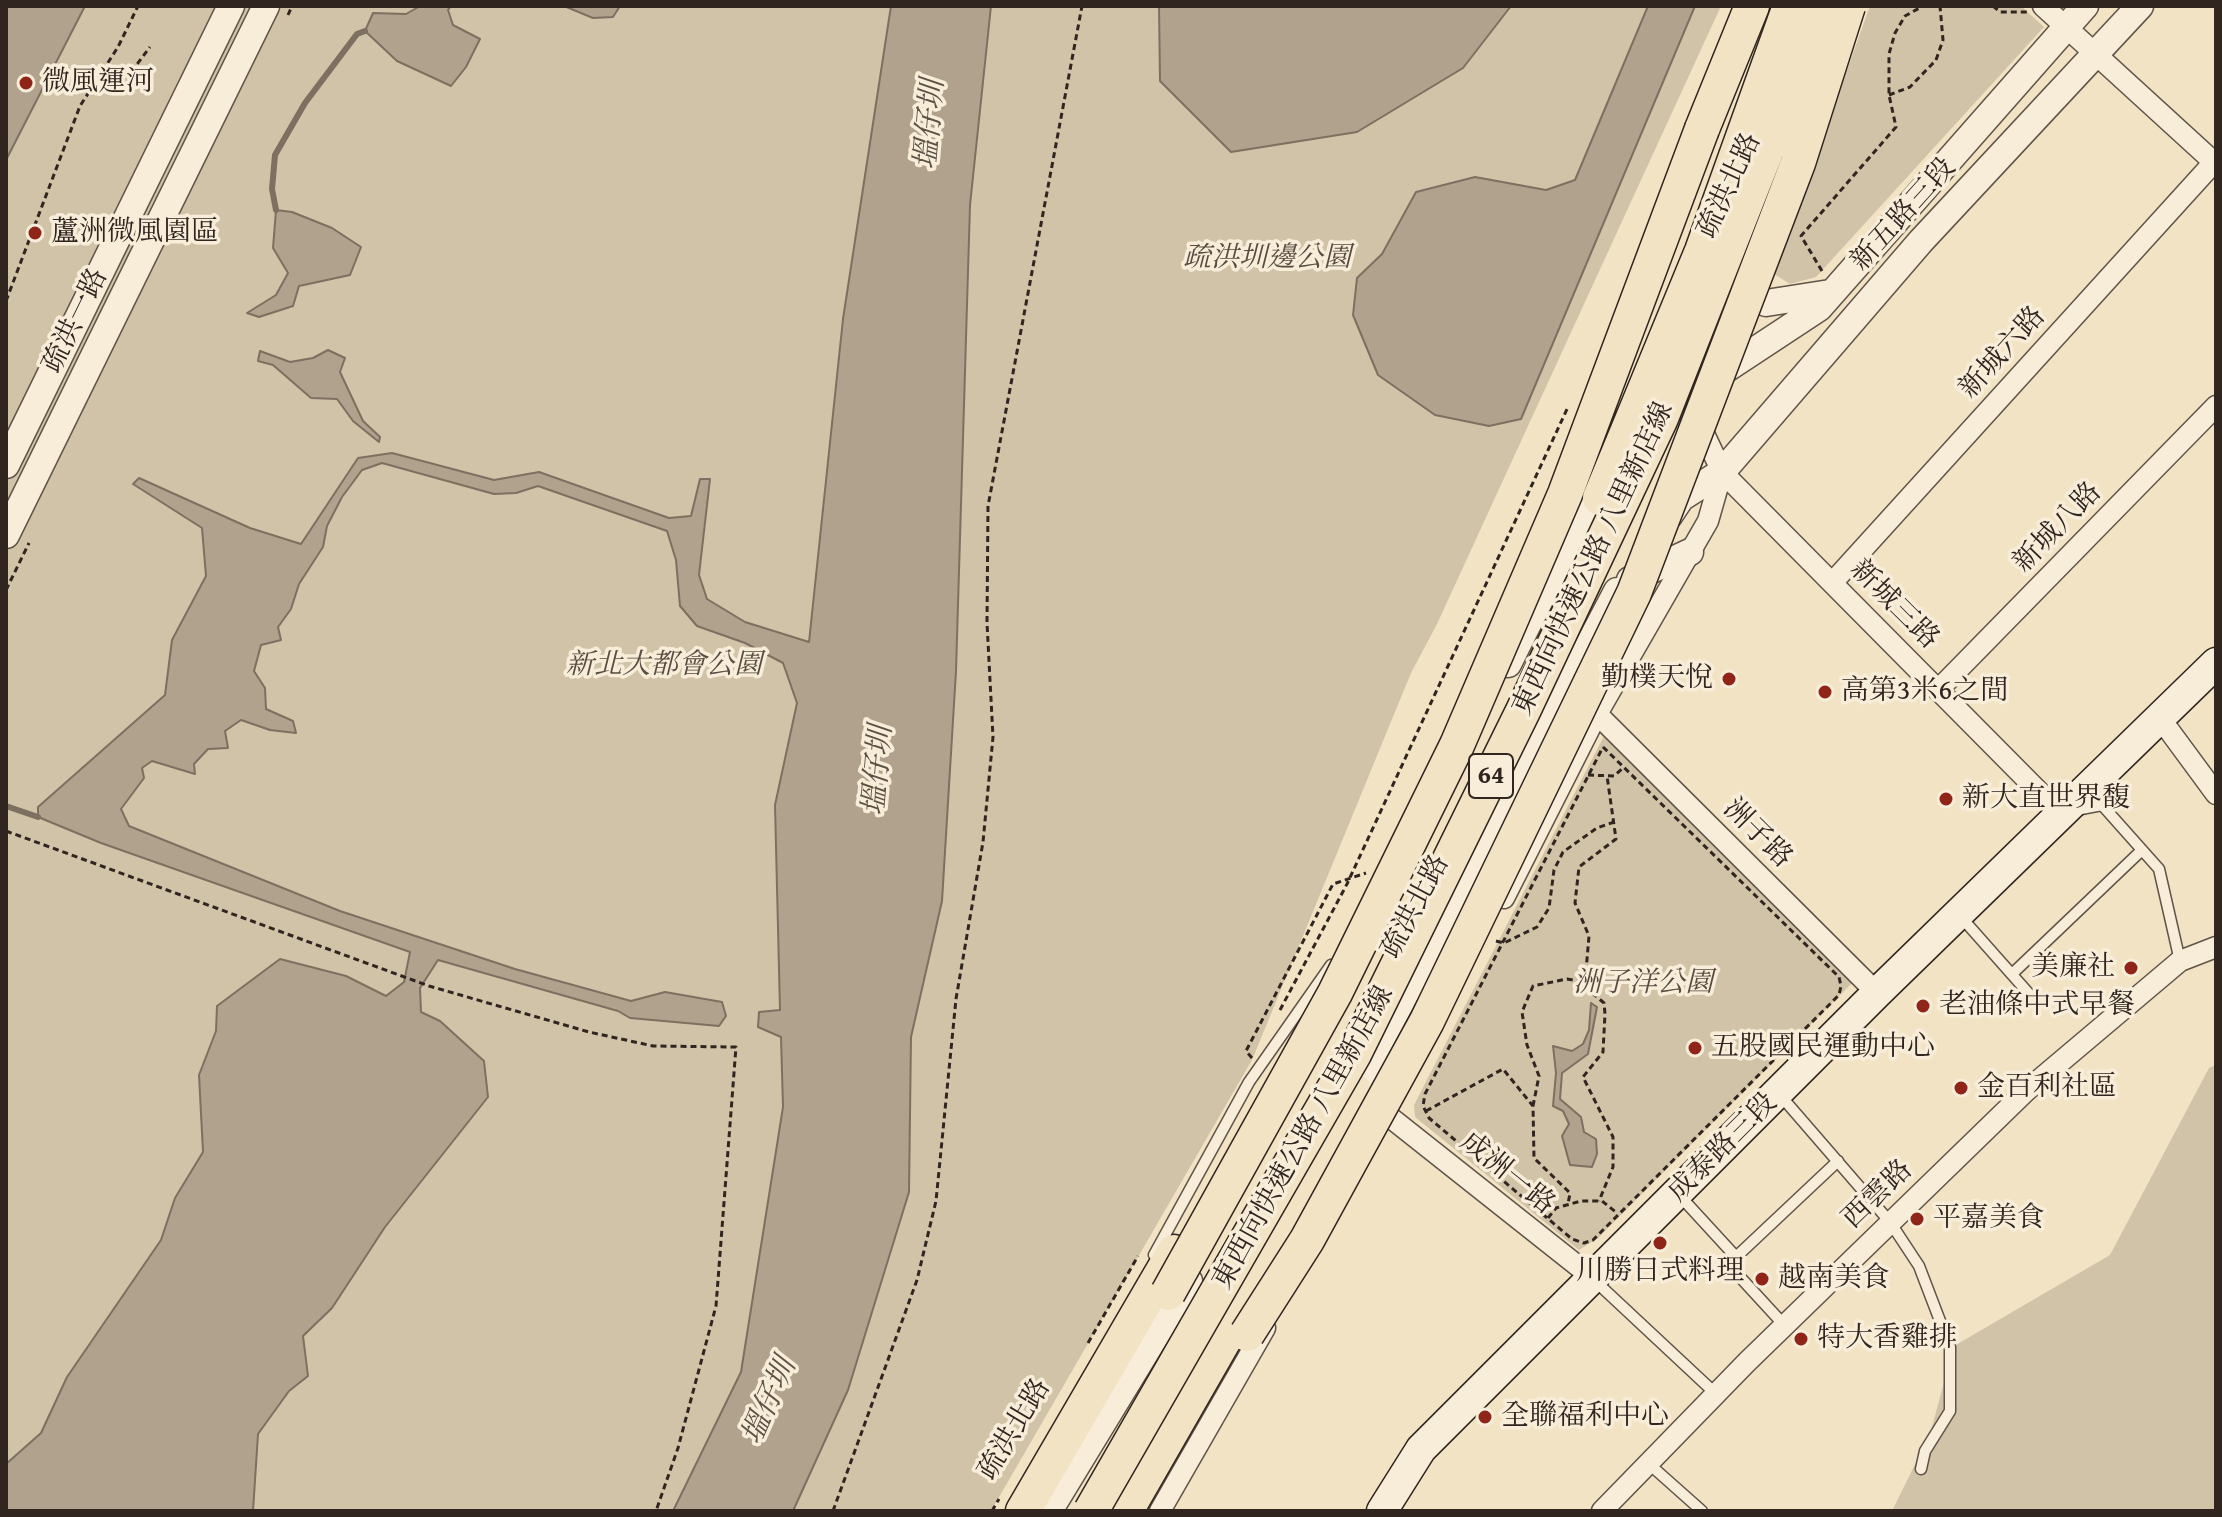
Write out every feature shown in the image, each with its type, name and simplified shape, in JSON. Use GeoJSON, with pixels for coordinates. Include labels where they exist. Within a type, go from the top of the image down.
{"type":"FeatureCollection","features":[{"type":"Feature","properties":{"kind":"highway"},"geometry":{"type":"LineString","coordinates":[[1038,1511],[1168,1293],[1335,993],[1457,745],[1565,494],[1752,6]]}},
{"type":"Feature","properties":{"kind":"highway","name":"東西向快速公路 八里新店線"},"geometry":{"type":"LineString","coordinates":[[1073,1511],[1344,1035],[1508,698],[1595,508],[1702,251],[1790,6]]}},
{"type":"Feature","properties":{"kind":"highway","name":"東西向快速公路 八里新店線"},"geometry":{"type":"LineString","coordinates":[[1091,1511],[1354,1054],[1523,711],[1661,418],[1765,154],[1819,6]]}},
{"type":"Feature","properties":{"kind":"highway"},"geometry":{"type":"LineString","coordinates":[[1146,1511],[1247,1334],[1307,1240],[1427,1021],[1634,593],[1798,163],[1848,6]]}},
{"type":"Feature","properties":{"kind":"highway"},"geometry":{"type":"LineString","coordinates":[[1011,1504],[1275,1073],[1330,1018]]}},
{"type":"Feature","properties":{"kind":"highway"},"geometry":{"type":"LineString","coordinates":[[1126,1511],[1232,1326],[1355,1091]]}},
{"type":"Feature","properties":{"kind":"main road","name":"成泰路三段"},"geometry":{"type":"LineString","coordinates":[[1382,1511],[1421,1449],[1877,993],[2216,663]]}},
{"type":"Feature","properties":{"kind":"street","name":"疏洪一路"},"geometry":{"type":"LineString","coordinates":[[6,465],[231,6]]}},
{"type":"Feature","properties":{"kind":"street","name":"疏洪一路"},"geometry":{"type":"LineString","coordinates":[[6,535],[266,6]]}},
{"type":"Feature","properties":{"kind":"street","name":"疏洪北路"},"geometry":{"type":"LineString","coordinates":[[1108,1511],[1355,1091],[1620,585],[1681,498],[1722,472],[1687,395],[1682,352],[1730,262],[1848,6]]}},
{"type":"Feature","properties":{"kind":"street","name":"新五路三段"},"geometry":{"type":"LineString","coordinates":[[1687,395],[1819,308],[1826,282],[2085,6]]}},
{"type":"Feature","properties":{"kind":"street","name":"新五路三段"},"geometry":{"type":"LineString","coordinates":[[1722,472],[1921,241],[2140,6]]}},
{"type":"Feature","properties":{"kind":"street"},"geometry":{"type":"LineString","coordinates":[[2036,9],[2067,27],[2215,162]]}},
{"type":"Feature","properties":{"kind":"street","name":"新城六路"},"geometry":{"type":"LineString","coordinates":[[1832,583],[2215,162]]}},
{"type":"Feature","properties":{"kind":"street"},"geometry":{"type":"LineString","coordinates":[[1730,262],[1743,292],[1766,303],[1826,282]]}},
{"type":"Feature","properties":{"kind":"street","name":"疏洪北路"},"geometry":{"type":"LineString","coordinates":[[1049,1511],[1207,1250],[1330,1018],[1606,468],[1687,395]]}},
{"type":"Feature","properties":{"kind":"street","name":"新城八路"},"geometry":{"type":"LineString","coordinates":[[1939,689],[2216,406]]}},
{"type":"Feature","properties":{"kind":"street"},"geometry":{"type":"LineString","coordinates":[[1160,1511],[1386,1114],[1541,829],[1597,714],[1708,521],[1722,472]]}},
{"type":"Feature","properties":{"kind":"street","name":"新城三路"},"geometry":{"type":"LineString","coordinates":[[1722,472],[2061,814]]}},
{"type":"Feature","properties":{"kind":"street"},"geometry":{"type":"LineString","coordinates":[[1620,585],[1690,552]]}},
{"type":"Feature","properties":{"kind":"street","name":"洲子路"},"geometry":{"type":"LineString","coordinates":[[1597,714],[1877,993]]}},
{"type":"Feature","properties":{"kind":"street"},"geometry":{"type":"LineString","coordinates":[[2160,718],[2216,794]]}},
{"type":"Feature","properties":{"kind":"street","name":"西雲路"},"geometry":{"type":"LineString","coordinates":[[1602,1511],[1716,1394],[2026,1091],[2180,961],[2216,947]]}},
{"type":"Feature","properties":{"kind":"street","name":"成洲一路"},"geometry":{"type":"LineString","coordinates":[[1386,1114],[1593,1278]]}},
{"type":"Feature","properties":{"kind":"lane","name":"疏洪北路"},"geometry":{"type":"LineString","coordinates":[[1478,664],[1512,594],[1606,468]]}},
{"type":"Feature","properties":{"kind":"lane"},"geometry":{"type":"LineString","coordinates":[[2061,814],[2102,805],[2159,869],[2180,961]]}},
{"type":"Feature","properties":{"kind":"lane"},"geometry":{"type":"LineString","coordinates":[[2012,974],[2142,850]]}},
{"type":"Feature","properties":{"kind":"lane"},"geometry":{"type":"LineString","coordinates":[[1959,915],[2031,996]]}},
{"type":"Feature","properties":{"kind":"lane","name":"疏洪北路"},"geometry":{"type":"LineString","coordinates":[[1150,1260],[1249,1082],[1334,958]]}},
{"type":"Feature","properties":{"kind":"lane"},"geometry":{"type":"LineString","coordinates":[[1779,1093],[1890,1222],[1919,1266],[1950,1347],[1950,1411],[1925,1451],[1921,1469]]}},
{"type":"Feature","properties":{"kind":"lane"},"geometry":{"type":"LineString","coordinates":[[1785,1326],[1728,1264],[1838,1161]]}},
{"type":"Feature","properties":{"kind":"lane"},"geometry":{"type":"LineString","coordinates":[[1678,1193],[1736,1257]]}},
{"type":"Feature","properties":{"kind":"lane"},"geometry":{"type":"LineString","coordinates":[[1593,1278],[1716,1394]]}},
{"type":"Feature","properties":{"kind":"lane"},"geometry":{"type":"LineString","coordinates":[[1648,1463],[1702,1511]]}},
{"type":"Feature","properties":{"kind":"path"},"geometry":{"type":"LineString","coordinates":[[6,301],[80,106],[138,6]]}},
{"type":"Feature","properties":{"kind":"path"},"geometry":{"type":"LineString","coordinates":[[833,1511],[917,1280],[936,1201],[956,999],[983,842],[993,737],[987,623],[988,506],[1082,6]]}},
{"type":"Feature","properties":{"kind":"path"},"geometry":{"type":"LineString","coordinates":[[1826,282],[1801,236],[1896,127],[1889,95],[1889,54],[1895,33],[1905,16],[1923,6]]}},
{"type":"Feature","properties":{"kind":"path"},"geometry":{"type":"LineString","coordinates":[[1889,95],[1910,87],[1936,60],[1943,40],[1940,6]]}},
{"type":"Feature","properties":{"kind":"path"},"geometry":{"type":"LineString","coordinates":[[1993,6],[2000,12],[2036,9]]}},
{"type":"Feature","properties":{"kind":"path"},"geometry":{"type":"LineString","coordinates":[[94,86],[109,84],[135,67],[150,47]]}},
{"type":"Feature","properties":{"kind":"path"},"geometry":{"type":"LineString","coordinates":[[1275,1018],[1347,884],[1572,399]]}},
{"type":"Feature","properties":{"kind":"path"},"geometry":{"type":"LineString","coordinates":[[1603,747],[1624,767],[1839,977],[1841,986],[1839,995],[1593,1240],[1584,1243],[1572,1239],[1429,1118],[1425,1094],[1603,747]]}},
{"type":"Feature","properties":{"kind":"path"},"geometry":{"type":"LineString","coordinates":[[1588,775],[1607,776],[1624,767]]}},
{"type":"Feature","properties":{"kind":"path"},"geometry":{"type":"LineString","coordinates":[[1578,981],[1586,971],[1589,936],[1575,903],[1579,867],[1616,839],[1607,776]]}},
{"type":"Feature","properties":{"kind":"path"},"geometry":{"type":"LineString","coordinates":[[6,831],[429,986],[589,1032],[653,1046],[736,1047],[716,1306],[678,1448],[656,1511]]}},
{"type":"Feature","properties":{"kind":"path"},"geometry":{"type":"LineString","coordinates":[[1568,1204],[1570,1193],[1534,1158],[1533,1106],[1539,1076],[1527,1045],[1522,1012],[1533,986],[1567,979],[1578,981],[1604,1003],[1603,1052],[1583,1077],[1613,1137],[1613,1167],[1599,1201]]}},
{"type":"Feature","properties":{"kind":"path"},"geometry":{"type":"LineString","coordinates":[[1426,1111],[1503,1069],[1533,1106]]}},
{"type":"Feature","properties":{"kind":"path"},"geometry":{"type":"LineString","coordinates":[[1548,1218],[1556,1208],[1568,1204],[1599,1201],[1618,1214]]}},
{"type":"Feature","properties":{"kind":"path"},"geometry":{"type":"LineString","coordinates":[[1086,1346],[1142,1250]]}},
{"type":"Feature","properties":{"kind":"path"},"geometry":{"type":"LineString","coordinates":[[992,1511],[1011,1504]]}},
{"type":"Feature","properties":{"kind":"green space","name":"新北大都會公園"},"geometry":{"type":"Polygon","coordinates":[[[6,6],[1721,6],[1437,624],[1411,673],[1252,1060],[991,1511],[6,1511],[6,6]]]}},
{"type":"Feature","properties":{"kind":"green space"},"geometry":{"type":"Polygon","coordinates":[[[1870,6],[2021,6],[2044,27],[1816,277],[1790,284],[1774,274],[1870,6]]]}},
{"type":"Feature","properties":{"kind":"green space","name":"洲子洋公園"},"geometry":{"type":"Polygon","coordinates":[[[1604,736],[1853,982],[1598,1238],[1579,1250],[1415,1117],[1414,1105],[1604,736]]]}},
{"type":"Feature","properties":{"kind":"green space"},"geometry":{"type":"Polygon","coordinates":[[[2216,1065],[2216,1511],[1892,1511],[1930,1434],[1954,1346],[2110,1255],[2209,1068],[2216,1065]]]}},
{"type":"Feature","properties":{"kind":"water","name":"微風運河"},"geometry":{"type":"Polygon","coordinates":[[[6,6],[85,6],[6,160],[6,6]]]}},
{"type":"Feature","properties":{"kind":"water"},"geometry":{"type":"Polygon","coordinates":[[[420,6],[451,6],[448,10],[453,25],[480,39],[466,67],[451,86],[397,61],[365,31],[373,13],[406,14],[420,6]]]}},
{"type":"Feature","properties":{"kind":"water"},"geometry":{"type":"Polygon","coordinates":[[[564,6],[620,6],[613,17],[593,18],[564,6]]]}},
{"type":"Feature","properties":{"kind":"water","name":"塭仔圳"},"geometry":{"type":"Polygon","coordinates":[[[891,6],[991,6],[970,205],[956,671],[942,901],[911,1037],[909,1192],[848,1390],[793,1511],[673,1511],[741,1372],[783,1107],[781,1037],[758,1027],[759,1012],[780,1010],[775,805],[797,703],[783,663],[745,643],[697,626],[680,606],[676,560],[667,531],[538,486],[516,493],[494,494],[382,463],[362,470],[342,497],[327,526],[323,547],[299,584],[291,609],[278,627],[281,640],[261,645],[254,671],[265,688],[266,709],[293,721],[296,733],[270,730],[241,720],[225,731],[228,748],[208,749],[194,764],[195,774],[152,761],[142,768],[144,778],[121,809],[129,826],[340,911],[515,969],[631,1001],[665,992],[722,1002],[726,1016],[719,1026],[630,1018],[618,1011],[438,960],[420,988],[421,1012],[440,1021],[484,1061],[488,1097],[385,1227],[332,1308],[303,1336],[308,1376],[289,1391],[258,1434],[253,1511],[6,1511],[6,1464],[41,1433],[67,1377],[161,1240],[175,1198],[203,1152],[199,1075],[216,1031],[217,1006],[280,959],[346,976],[386,996],[404,982],[410,952],[101,843],[38,817],[38,807],[165,695],[172,640],[206,576],[202,528],[133,484],[139,478],[250,528],[301,544],[358,458],[392,453],[494,480],[539,472],[669,518],[691,516],[700,479],[710,479],[699,575],[707,599],[745,622],[809,642],[843,319],[891,6]]]}},
{"type":"Feature","properties":{"kind":"water"},"geometry":{"type":"Polygon","coordinates":[[[1159,6],[1511,6],[1463,68],[1357,132],[1231,152],[1160,81],[1159,6]]]}},
{"type":"Feature","properties":{"kind":"water"},"geometry":{"type":"Polygon","coordinates":[[[1648,6],[1695,6],[1521,419],[1489,426],[1435,415],[1378,375],[1353,315],[1357,278],[1382,254],[1416,192],[1475,177],[1546,190],[1575,180],[1648,6]]]}},
{"type":"Feature","properties":{"kind":"water"},"geometry":{"type":"Polygon","coordinates":[[[276,210],[292,212],[332,228],[361,247],[350,275],[299,286],[293,306],[259,317],[247,313],[276,295],[288,273],[273,248],[276,210]]]}},
{"type":"Feature","properties":{"kind":"water"},"geometry":{"type":"Polygon","coordinates":[[[328,350],[345,358],[340,372],[363,421],[380,437],[379,442],[353,421],[337,399],[311,398],[273,365],[258,361],[260,351],[290,362],[313,358],[328,350]]]}},
{"type":"Feature","properties":{"kind":"water"},"geometry":{"type":"Polygon","coordinates":[[[1591,1003],[1597,1007],[1588,1054],[1562,1073],[1560,1099],[1581,1117],[1584,1132],[1596,1139],[1597,1154],[1592,1167],[1570,1165],[1562,1136],[1569,1124],[1563,1111],[1553,1106],[1556,1073],[1553,1046],[1572,1051],[1583,1044],[1589,1030],[1591,1003]]]}},
{"type":"Feature","properties":{"kind":"waterway"},"geometry":{"type":"LineString","coordinates":[[276,210],[272,189],[275,155],[305,103],[357,34],[365,31]]}},
{"type":"Feature","properties":{"kind":"waterway"},"geometry":{"type":"LineString","coordinates":[[6,806],[38,817]]}},
{"type":"Feature","properties":{"kind":"place","name":"微風運河"},"geometry":{"type":"Point","coordinates":[26,83]}},
{"type":"Feature","properties":{"kind":"place","name":"蘆洲微風園區"},"geometry":{"type":"Point","coordinates":[35,233]}},
{"type":"Feature","properties":{"kind":"place","name":"勤樸天悅"},"geometry":{"type":"Point","coordinates":[1729,679]}},
{"type":"Feature","properties":{"kind":"place","name":"高第3米6之間"},"geometry":{"type":"Point","coordinates":[1825,692]}},
{"type":"Feature","properties":{"kind":"place","name":"新大直世界馥"},"geometry":{"type":"Point","coordinates":[1946,799]}},
{"type":"Feature","properties":{"kind":"place","name":"美廉社"},"geometry":{"type":"Point","coordinates":[2131,968]}},
{"type":"Feature","properties":{"kind":"place","name":"老油條中式早餐"},"geometry":{"type":"Point","coordinates":[1923,1006]}},
{"type":"Feature","properties":{"kind":"place","name":"五股國民運動中心"},"geometry":{"type":"Point","coordinates":[1695,1048]}},
{"type":"Feature","properties":{"kind":"place","name":"金百利社區"},"geometry":{"type":"Point","coordinates":[1961,1088]}},
{"type":"Feature","properties":{"kind":"place","name":"平嘉美食"},"geometry":{"type":"Point","coordinates":[1917,1219]}},
{"type":"Feature","properties":{"kind":"place","name":"川勝日式料理"},"geometry":{"type":"Point","coordinates":[1660,1243]}},
{"type":"Feature","properties":{"kind":"place","name":"越南美食"},"geometry":{"type":"Point","coordinates":[1762,1279]}},
{"type":"Feature","properties":{"kind":"place","name":"特大香雞排"},"geometry":{"type":"Point","coordinates":[1801,1339]}},
{"type":"Feature","properties":{"kind":"place","name":"全聯福利中心"},"geometry":{"type":"Point","coordinates":[1485,1417]}},
{"type":"Feature","properties":{"kind":"park label","name":"疏洪圳邊公園"},"geometry":{"type":"Point","coordinates":[1267,259]}}]}
